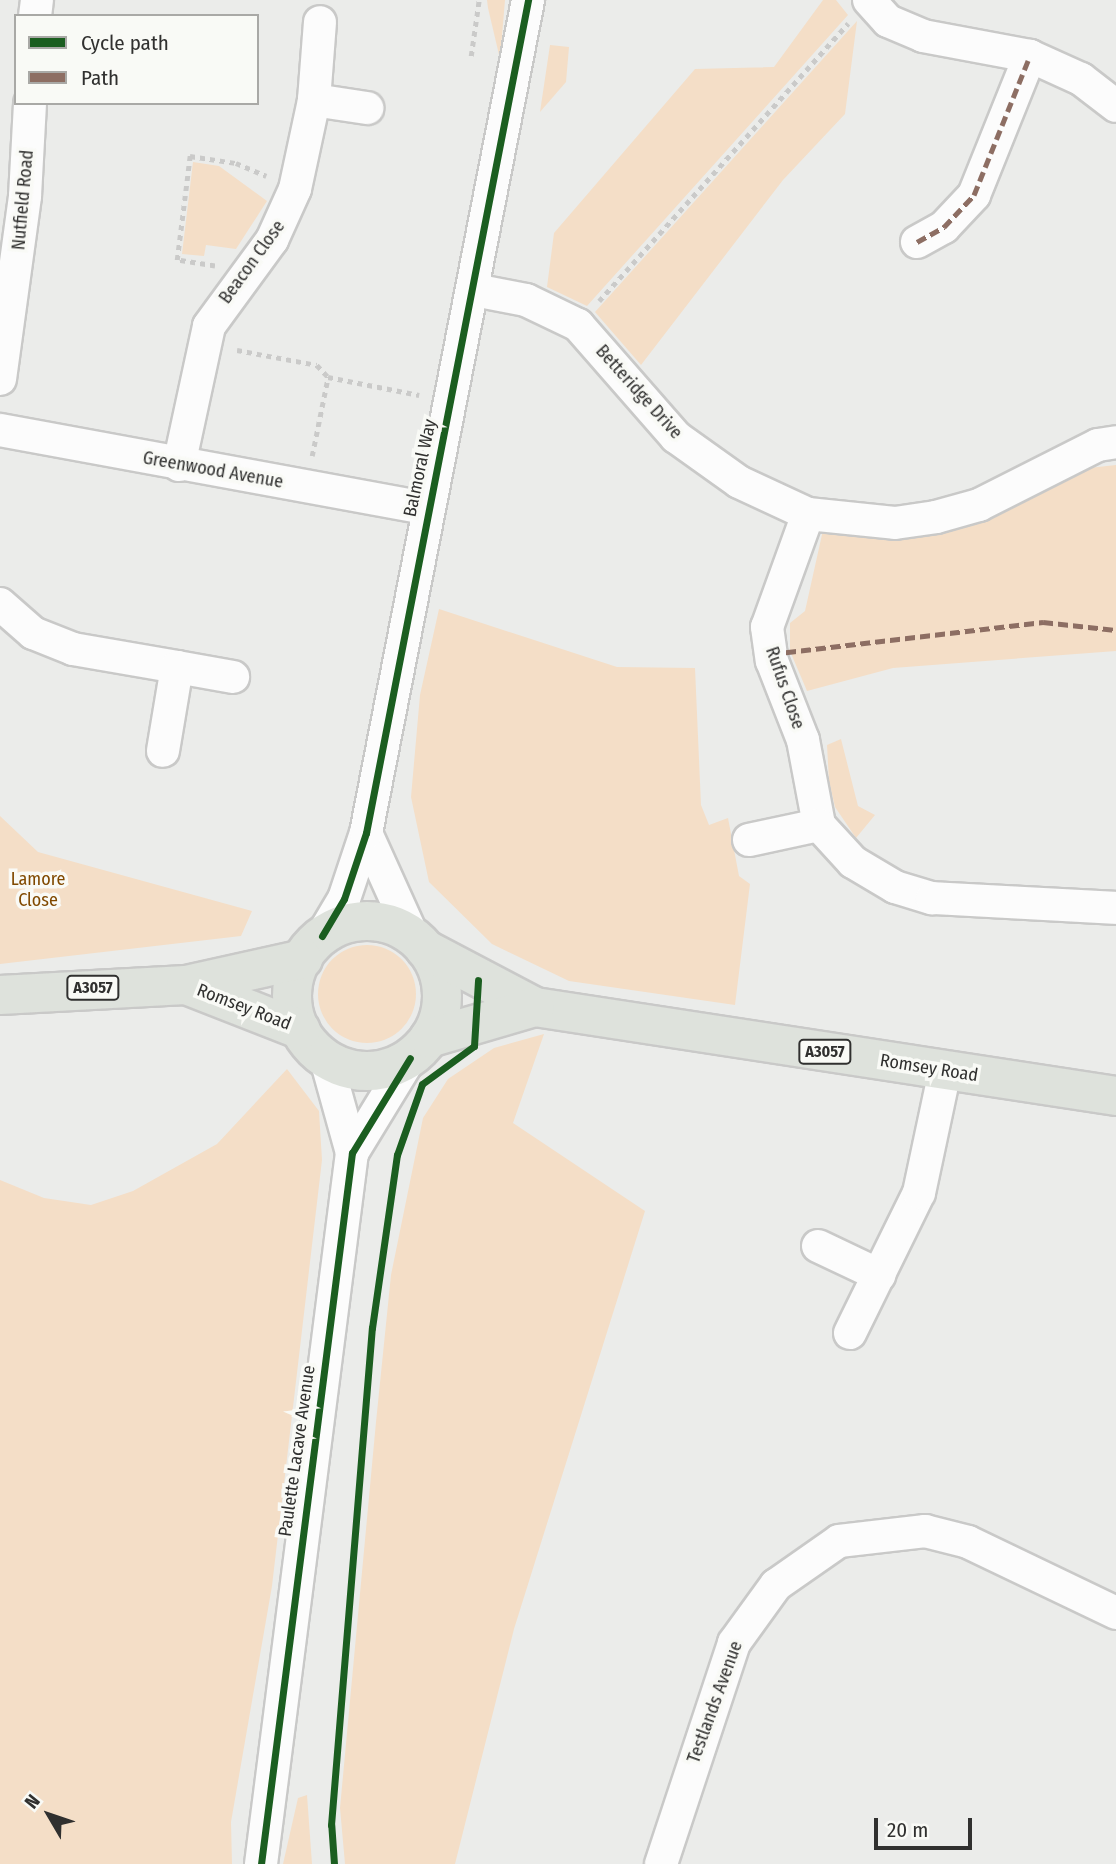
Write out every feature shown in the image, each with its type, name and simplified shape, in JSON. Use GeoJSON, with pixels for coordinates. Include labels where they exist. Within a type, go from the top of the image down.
{"type":"FeatureCollection","features":[{"type":"Feature","properties":{"kind":"main road"},"geometry":{"type":"LineString","coordinates":[[375,922],[419,943],[442,993],[419,1048],[368,1071],[326,1059],[301,1030],[293,994],[313,948],[348,924],[375,922]]}},
{"type":"Feature","properties":{"kind":"main road","name":"Romsey Road"},"geometry":{"type":"LineString","coordinates":[[419,943],[535,1007],[1116,1096]]}},
{"type":"Feature","properties":{"kind":"main road","name":"Romsey Road"},"geometry":{"type":"LineString","coordinates":[[0,995],[187,985],[313,948]]}},
{"type":"Feature","properties":{"kind":"main road","name":"Romsey Road"},"geometry":{"type":"LineString","coordinates":[[187,985],[301,1030]]}},
{"type":"Feature","properties":{"kind":"main road","name":"Romsey Road"},"geometry":{"type":"LineString","coordinates":[[419,1048],[535,1007]]}},
{"type":"Feature","properties":{"kind":"street","name":"Balmoral Way"},"geometry":{"type":"LineString","coordinates":[[313,948],[344,899],[366,833],[427,508],[474,290],[528,0]]}},
{"type":"Feature","properties":{"kind":"street"},"geometry":{"type":"LineString","coordinates":[[869,0],[888,21],[923,36],[1030,56],[1081,79],[1116,106]]}},
{"type":"Feature","properties":{"kind":"street","name":"Beacon Close"},"geometry":{"type":"LineString","coordinates":[[179,465],[204,343],[220,303],[272,240],[295,189],[314,100],[320,22]]}},
{"type":"Feature","properties":{"kind":"street"},"geometry":{"type":"LineString","coordinates":[[917,242],[944,227],[974,195],[1030,56]]}},
{"type":"Feature","properties":{"kind":"street"},"geometry":{"type":"LineString","coordinates":[[314,100],[367,108]]}},
{"type":"Feature","properties":{"kind":"street","name":"Nutfield Road"},"geometry":{"type":"LineString","coordinates":[[0,379],[25,196],[30,105]]}},
{"type":"Feature","properties":{"kind":"street","name":"Betteridge Drive"},"geometry":{"type":"LineString","coordinates":[[474,290],[526,300],[578,325],[676,437],[739,482],[808,514],[895,523],[936,517],[979,505],[1098,444],[1116,442]]}},
{"type":"Feature","properties":{"kind":"street","name":"Greenwood Avenue"},"geometry":{"type":"LineString","coordinates":[[0,430],[179,465],[427,508]]}},
{"type":"Feature","properties":{"kind":"street","name":"Rufus Close"},"geometry":{"type":"LineString","coordinates":[[808,514],[767,627],[772,661],[803,740],[819,825]]}},
{"type":"Feature","properties":{"kind":"street"},"geometry":{"type":"LineString","coordinates":[[0,604],[33,633],[73,649],[233,677]]}},
{"type":"Feature","properties":{"kind":"street"},"geometry":{"type":"LineString","coordinates":[[163,751],[177,667]]}},
{"type":"Feature","properties":{"kind":"street"},"geometry":{"type":"LineString","coordinates":[[749,840],[819,825],[853,862],[895,887],[932,898],[1116,908]]}},
{"type":"Feature","properties":{"kind":"street"},"geometry":{"type":"LineString","coordinates":[[366,833],[419,943]]}},
{"type":"Feature","properties":{"kind":"street","name":"Paulette Lacave Avenue"},"geometry":{"type":"LineString","coordinates":[[352,1153],[419,1048]]}},
{"type":"Feature","properties":{"kind":"street","name":"Paulette Lacave Avenue"},"geometry":{"type":"LineString","coordinates":[[261,1864],[352,1153],[326,1059]]}},
{"type":"Feature","properties":{"kind":"street"},"geometry":{"type":"LineString","coordinates":[[850,1332],[919,1193],[945,1071]]}},
{"type":"Feature","properties":{"kind":"street"},"geometry":{"type":"LineString","coordinates":[[818,1246],[879,1275]]}},
{"type":"Feature","properties":{"kind":"street","name":"Testlands Avenue"},"geometry":{"type":"LineString","coordinates":[[661,1864],[734,1643],[776,1585],[839,1541],[925,1531],[968,1542],[1116,1614]]}},
{"type":"Feature","properties":{"kind":"path"},"geometry":{"type":"LineString","coordinates":[[471,56],[479,0]]}},
{"type":"Feature","properties":{"kind":"path"},"geometry":{"type":"LineString","coordinates":[[578,325],[869,0]]}},
{"type":"Feature","properties":{"kind":"path"},"geometry":{"type":"LineString","coordinates":[[247,271],[177,260],[190,156],[236,163],[295,189]]}},
{"type":"Feature","properties":{"kind":"path"},"geometry":{"type":"LineString","coordinates":[[204,343],[317,365],[328,377],[450,401]]}},
{"type":"Feature","properties":{"kind":"path"},"geometry":{"type":"LineString","coordinates":[[306,486],[328,377]]}},
{"type":"Feature","properties":{"kind":"green space"},"geometry":{"type":"Polygon","coordinates":[[[487,0],[505,0],[500,59],[488,8],[487,0]]]}},
{"type":"Feature","properties":{"kind":"green space"},"geometry":{"type":"Polygon","coordinates":[[[823,0],[836,0],[848,15],[587,306],[547,287],[554,233],[695,69],[774,67],[823,0]]]}},
{"type":"Feature","properties":{"kind":"green space"},"geometry":{"type":"Polygon","coordinates":[[[857,21],[845,114],[783,180],[641,365],[595,312],[857,21]]]}},
{"type":"Feature","properties":{"kind":"green space"},"geometry":{"type":"Polygon","coordinates":[[[550,45],[569,47],[566,82],[540,112],[550,45]]]}},
{"type":"Feature","properties":{"kind":"green space"},"geometry":{"type":"Polygon","coordinates":[[[193,162],[219,166],[267,201],[236,249],[206,245],[204,256],[182,254],[193,162]]]}},
{"type":"Feature","properties":{"kind":"green space"},"geometry":{"type":"Polygon","coordinates":[[[1116,465],[1116,651],[893,668],[807,691],[790,651],[790,623],[805,611],[823,530],[902,537],[983,521],[1071,470],[1116,465]]]}},
{"type":"Feature","properties":{"kind":"green space"},"geometry":{"type":"Polygon","coordinates":[[[439,609],[617,667],[695,668],[701,805],[709,825],[728,818],[739,876],[750,884],[735,1005],[569,981],[492,944],[429,882],[411,797],[420,695],[439,609]]]}},
{"type":"Feature","properties":{"kind":"green space"},"geometry":{"type":"Polygon","coordinates":[[[841,739],[858,806],[875,815],[856,838],[835,807],[829,781],[827,745],[841,739]]]}},
{"type":"Feature","properties":{"kind":"green space","name":"Lamore Close"},"geometry":{"type":"Polygon","coordinates":[[[0,816],[38,852],[252,911],[241,936],[0,964],[0,816]]]}},
{"type":"Feature","properties":{"kind":"green space"},"geometry":{"type":"Polygon","coordinates":[[[367,945],[386,949],[401,960],[412,975],[416,994],[412,1013],[401,1028],[386,1039],[367,1043],[348,1039],[333,1028],[322,1013],[318,994],[322,975],[333,960],[348,949],[367,945]]]}},
{"type":"Feature","properties":{"kind":"green space"},"geometry":{"type":"Polygon","coordinates":[[[544,1034],[513,1123],[645,1211],[514,1629],[455,1864],[345,1864],[340,1808],[391,1275],[423,1118],[448,1079],[494,1048],[544,1034]]]}},
{"type":"Feature","properties":{"kind":"green space"},"geometry":{"type":"Polygon","coordinates":[[[287,1069],[319,1111],[322,1160],[272,1586],[231,1822],[232,1864],[0,1864],[0,1180],[44,1198],[91,1205],[133,1191],[217,1144],[287,1069]]]}},
{"type":"Feature","properties":{"kind":"green space"},"geometry":{"type":"Polygon","coordinates":[[[307,1795],[312,1864],[283,1864],[298,1798],[307,1795]]]}},
{"type":"Feature","properties":{"kind":"marked path"},"geometry":{"type":"LineString","coordinates":[[917,242],[944,227],[974,195],[1030,56]]}},
{"type":"Feature","properties":{"kind":"marked path"},"geometry":{"type":"LineString","coordinates":[[771,654],[1043,622],[1116,630]]}},
{"type":"Feature","properties":{"kind":"cycle path"},"geometry":{"type":"LineString","coordinates":[[322,936],[344,899],[366,833],[528,0]]}},
{"type":"Feature","properties":{"kind":"cycle path"},"geometry":{"type":"LineString","coordinates":[[334,1864],[331,1825],[372,1328],[397,1155],[422,1084],[474,1046],[478,980]]}},
{"type":"Feature","properties":{"kind":"cycle path"},"geometry":{"type":"LineString","coordinates":[[261,1864],[352,1153],[410,1058]]}}]}
